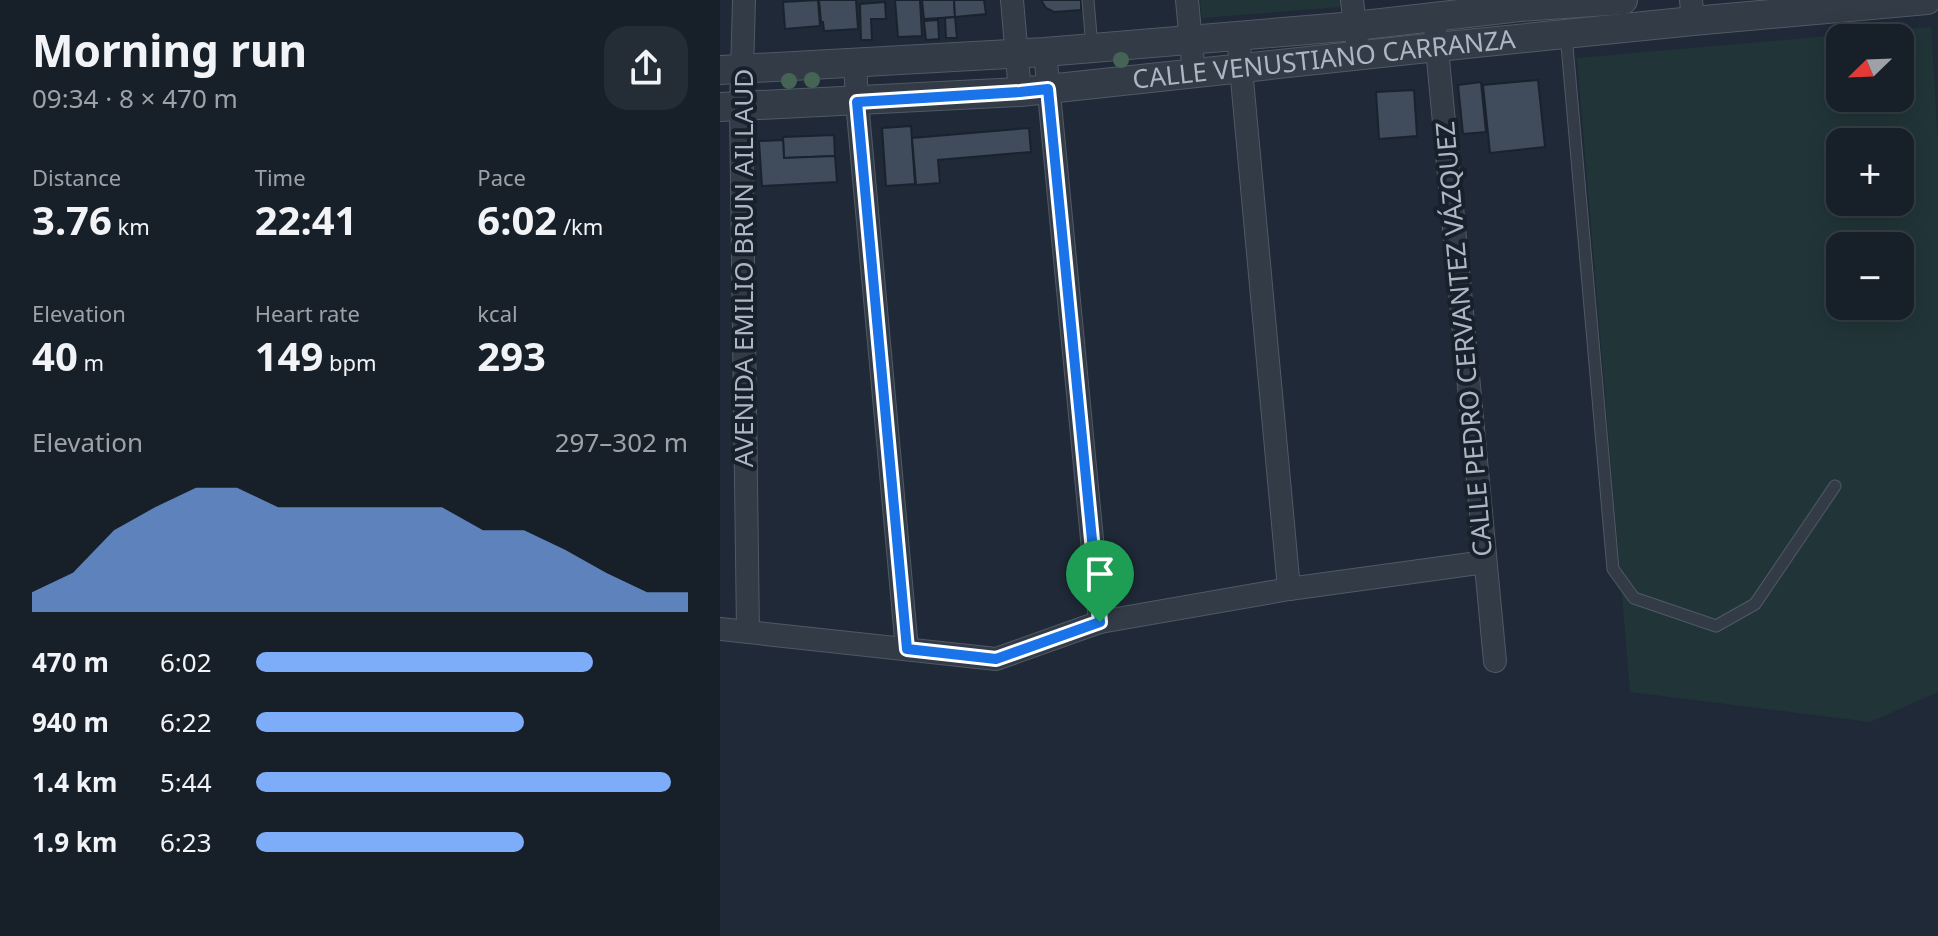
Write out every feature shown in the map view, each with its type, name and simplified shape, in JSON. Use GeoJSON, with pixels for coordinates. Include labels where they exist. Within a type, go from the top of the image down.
{"type":"FeatureCollection","features":[{"type":"Feature","properties":{"kind":"street","name":"AVENIDA EMILIO BRUN AILLAUD"},"geometry":{"type":"LineString","coordinates":[[744,0],[731,70],[730,107],[748,632]]}},
{"type":"Feature","properties":{"kind":"street"},"geometry":{"type":"LineString","coordinates":[[1012,0],[1020,92]]}},
{"type":"Feature","properties":{"kind":"street"},"geometry":{"type":"LineString","coordinates":[[1187,0],[1194,74]]}},
{"type":"Feature","properties":{"kind":"street","name":"CALLE VENUSTIANO CARRANZA"},"geometry":{"type":"LineString","coordinates":[[731,70],[1017,54],[1238,36],[1353,13],[1434,17],[1520,4],[1623,0]]}},
{"type":"Feature","properties":{"kind":"street","name":"CALLE VENUSTIANO CARRANZA"},"geometry":{"type":"LineString","coordinates":[[730,107],[1020,92],[1565,34],[1692,10],[1927,0]]}},
{"type":"Feature","properties":{"kind":"street"},"geometry":{"type":"LineString","coordinates":[[1520,4],[1535,37]]}},
{"type":"Feature","properties":{"kind":"street"},"geometry":{"type":"LineString","coordinates":[[1353,13],[1359,57]]}},
{"type":"Feature","properties":{"kind":"street","name":"CALLE PEDRO CERVANTEZ VÁZQUEZ"},"geometry":{"type":"LineString","coordinates":[[1434,17],[1495,661]]}},
{"type":"Feature","properties":{"kind":"street"},"geometry":{"type":"LineString","coordinates":[[1238,36],[1289,589]]}},
{"type":"Feature","properties":{"kind":"street"},"geometry":{"type":"LineString","coordinates":[[1045,52],[1100,622]]}},
{"type":"Feature","properties":{"kind":"street"},"geometry":{"type":"LineString","coordinates":[[855,62],[907,649]]}},
{"type":"Feature","properties":{"kind":"street"},"geometry":{"type":"LineString","coordinates":[[720,629],[996,659],[1100,622],[1289,589],[1485,562]]}},
{"type":"Feature","properties":{"kind":"lane"},"geometry":{"type":"LineString","coordinates":[[1088,0],[1092,48]]}},
{"type":"Feature","properties":{"kind":"lane"},"geometry":{"type":"LineString","coordinates":[[1565,34],[1613,569],[1634,598],[1716,626],[1755,604],[1835,486]]}},
{"type":"Feature","properties":{"kind":"green space"},"geometry":{"type":"Polygon","coordinates":[[[1200,0],[1341,0],[1341,7],[1202,18],[1200,0]]]}},
{"type":"Feature","properties":{"kind":"green space"},"geometry":{"type":"Polygon","coordinates":[[[1931,27],[1938,143],[1938,692],[1870,722],[1630,692],[1577,58],[1826,36],[1826,112],[1914,112],[1914,28],[1931,27]]]}},
{"type":"Feature","properties":{"kind":"building"},"geometry":{"type":"Polygon","coordinates":[[[818,0],[820,26],[785,29],[783,2],[818,0]]]}},
{"type":"Feature","properties":{"kind":"building"},"geometry":{"type":"Polygon","coordinates":[[[819,0],[856,0],[858,29],[824,31],[819,0]]]}},
{"type":"Feature","properties":{"kind":"building"},"geometry":{"type":"Polygon","coordinates":[[[895,0],[920,0],[922,36],[898,37],[895,0]]]}},
{"type":"Feature","properties":{"kind":"building"},"geometry":{"type":"Polygon","coordinates":[[[922,0],[954,0],[955,17],[924,19],[922,0]]]}},
{"type":"Feature","properties":{"kind":"building"},"geometry":{"type":"Polygon","coordinates":[[[954,0],[984,0],[986,14],[955,17],[954,0]]]}},
{"type":"Feature","properties":{"kind":"building"},"geometry":{"type":"Polygon","coordinates":[[[1041,0],[1081,0],[1081,10],[1054,12],[1046,8],[1041,0]]]}},
{"type":"Feature","properties":{"kind":"building"},"geometry":{"type":"Polygon","coordinates":[[[885,2],[886,19],[871,19],[872,40],[861,40],[860,4],[885,2]]]}},
{"type":"Feature","properties":{"kind":"building"},"geometry":{"type":"Polygon","coordinates":[[[955,17],[957,38],[946,38],[945,18],[955,17]]]}},
{"type":"Feature","properties":{"kind":"building"},"geometry":{"type":"Polygon","coordinates":[[[938,20],[939,39],[926,40],[924,21],[938,20]]]}},
{"type":"Feature","properties":{"kind":"building"},"geometry":{"type":"Polygon","coordinates":[[[1538,80],[1545,147],[1490,153],[1483,85],[1538,80]]]}},
{"type":"Feature","properties":{"kind":"building"},"geometry":{"type":"Polygon","coordinates":[[[1481,82],[1486,132],[1463,134],[1458,85],[1481,82]]]}},
{"type":"Feature","properties":{"kind":"building"},"geometry":{"type":"Polygon","coordinates":[[[1414,90],[1417,136],[1379,139],[1376,92],[1414,90]]]}},
{"type":"Feature","properties":{"kind":"building"},"geometry":{"type":"Polygon","coordinates":[[[911,126],[915,184],[886,186],[882,128],[911,126]]]}},
{"type":"Feature","properties":{"kind":"building"},"geometry":{"type":"Polygon","coordinates":[[[1029,128],[1031,152],[938,160],[940,183],[916,185],[912,138],[1029,128]]]}},
{"type":"Feature","properties":{"kind":"building"},"geometry":{"type":"Polygon","coordinates":[[[834,135],[835,156],[784,158],[783,137],[834,135]]]}},
{"type":"Feature","properties":{"kind":"building"},"geometry":{"type":"Polygon","coordinates":[[[783,140],[784,158],[835,156],[837,182],[762,186],[759,141],[783,140]]]}},
{"type":"Feature","properties":{"kind":"route"},"geometry":{"type":"LineString","coordinates":[[1048,89],[1100,622],[996,659],[907,649],[857,102],[1048,89]]}}]}
